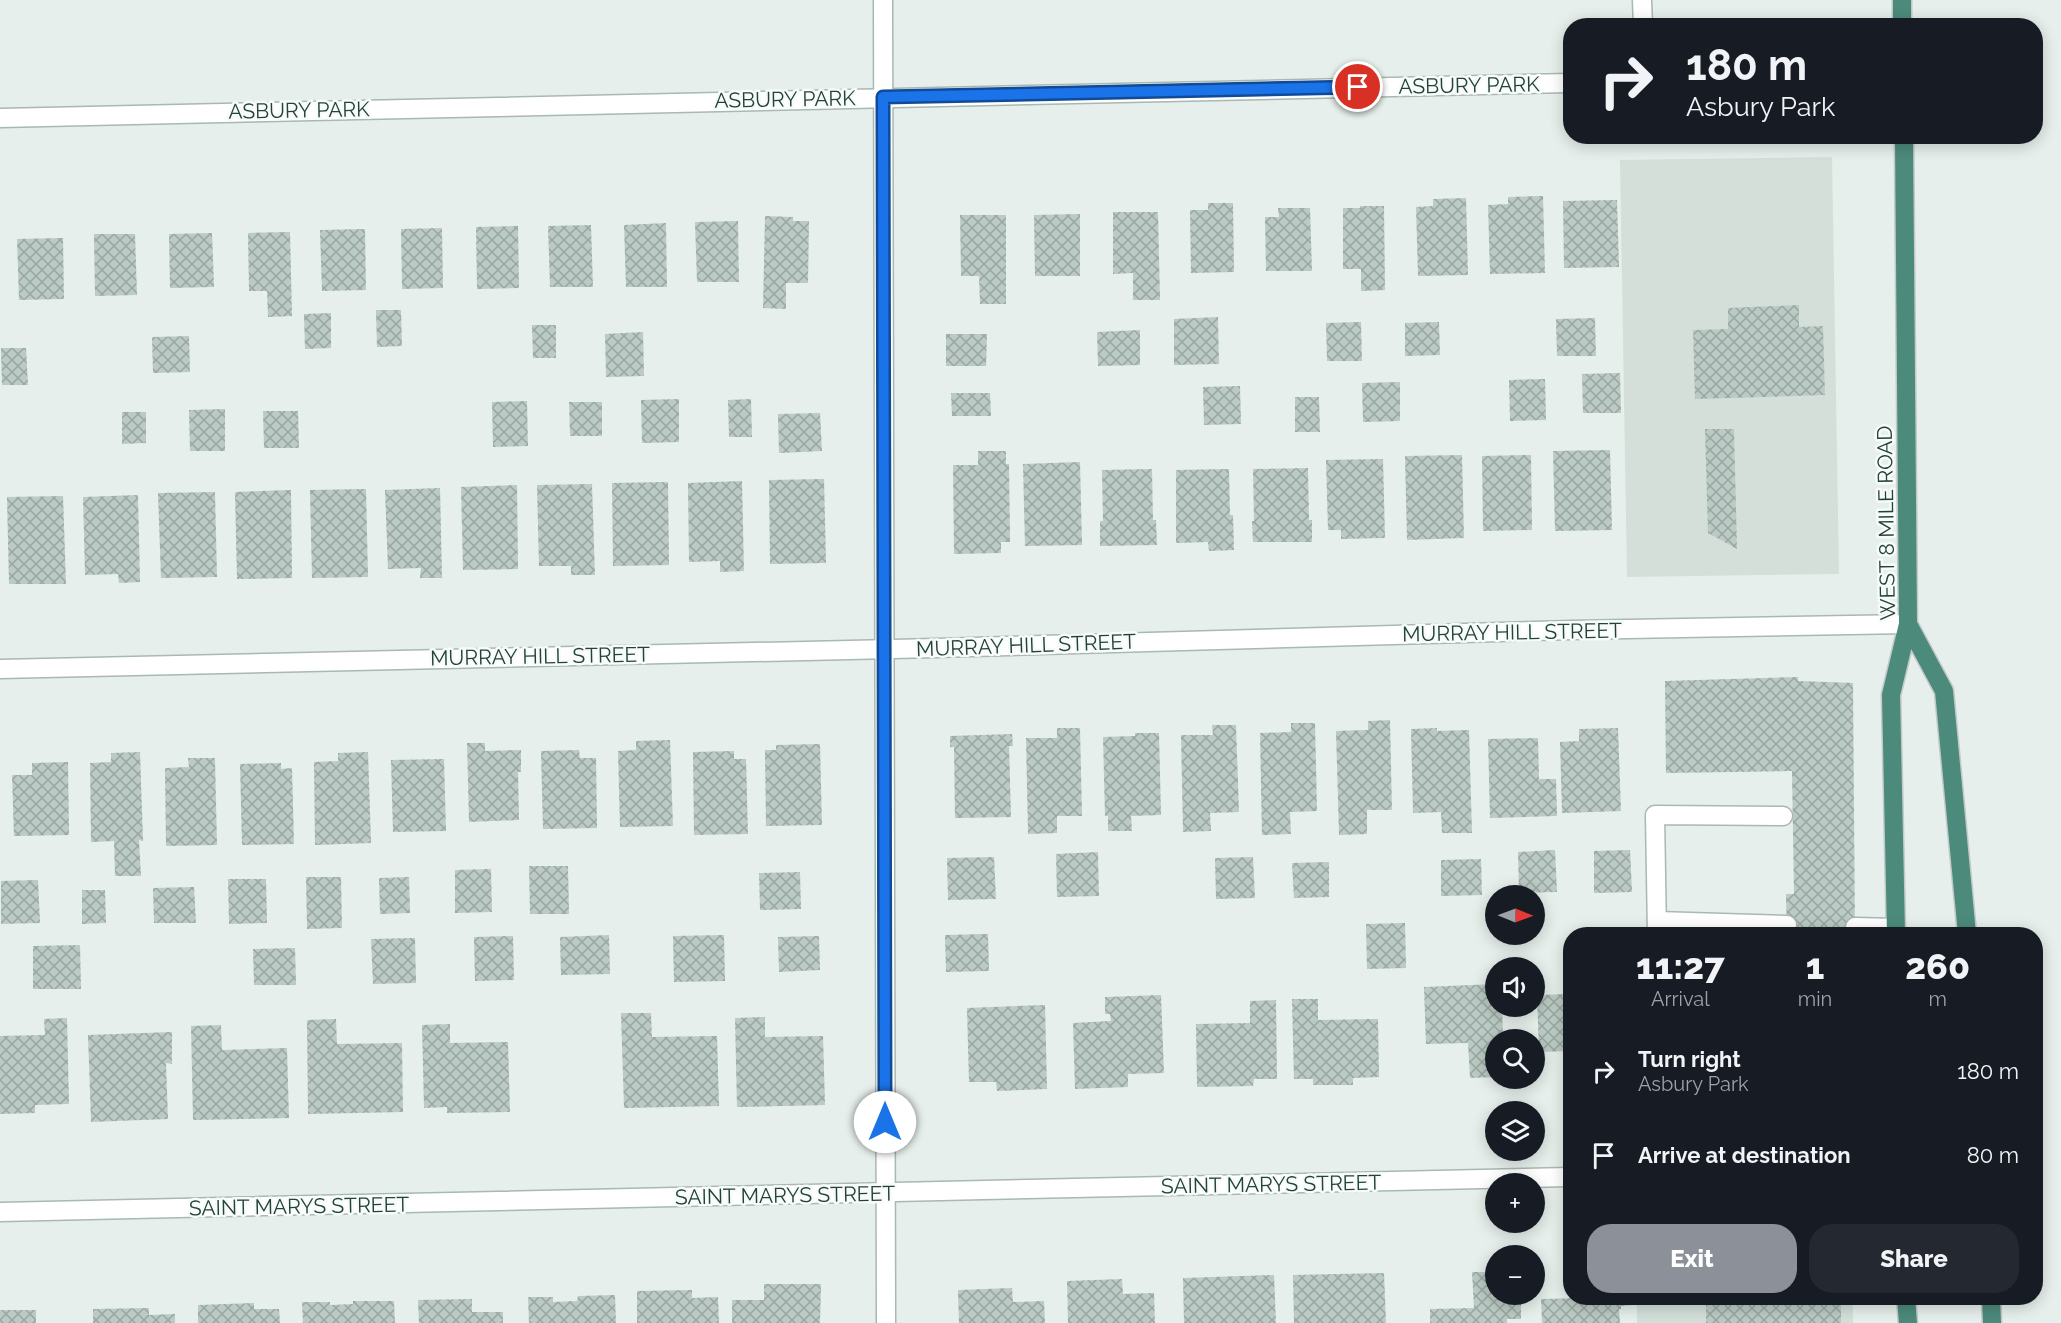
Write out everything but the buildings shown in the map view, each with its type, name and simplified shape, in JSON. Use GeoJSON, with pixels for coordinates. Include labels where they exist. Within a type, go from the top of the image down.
{"type":"FeatureCollection","features":[{"type":"Feature","properties":{"kind":"highway"},"geometry":{"type":"LineString","coordinates":[[1902,0],[1902,18]]}},
{"type":"Feature","properties":{"kind":"highway","name":"WEST 8 MILE ROAD"},"geometry":{"type":"LineString","coordinates":[[1904,144],[1908,624],[1944,691],[1966,927]]}},
{"type":"Feature","properties":{"kind":"highway"},"geometry":{"type":"LineString","coordinates":[[1896,927],[1891,695],[1908,624]]}},
{"type":"Feature","properties":{"kind":"highway"},"geometry":{"type":"LineString","coordinates":[[1907,1305],[1908,1323]]}},
{"type":"Feature","properties":{"kind":"highway"},"geometry":{"type":"LineString","coordinates":[[1991,1305],[1992,1323]]}},
{"type":"Feature","properties":{"kind":"street"},"geometry":{"type":"LineString","coordinates":[[884,0],[886,1323]]}},
{"type":"Feature","properties":{"kind":"street"},"geometry":{"type":"LineString","coordinates":[[1642,0],[1643,18]]}},
{"type":"Feature","properties":{"kind":"street","name":"ASBURY PARK"},"geometry":{"type":"LineString","coordinates":[[0,118],[1563,83]]}},
{"type":"Feature","properties":{"kind":"street","name":"MURRAY HILL STREET"},"geometry":{"type":"LineString","coordinates":[[0,669],[884,649],[1572,630],[1908,624]]}},
{"type":"Feature","properties":{"kind":"street"},"geometry":{"type":"LineString","coordinates":[[1657,927],[1655,815],[1783,816]]}},
{"type":"Feature","properties":{"kind":"street"},"geometry":{"type":"LineString","coordinates":[[1700,927],[1787,925]]}},
{"type":"Feature","properties":{"kind":"street","name":"SAINT MARYS STREET"},"geometry":{"type":"LineString","coordinates":[[0,1212],[1563,1177]]}},
{"type":"Feature","properties":{"kind":"shaded area"},"geometry":{"type":"Polygon","coordinates":[[[1832,157],[1839,574],[1627,577],[1620,160],[1832,157]]]}},
{"type":"Feature","properties":{"kind":"shaded area"},"geometry":{"type":"Polygon","coordinates":[[[1637,1305],[1853,1305],[1853,1323],[1637,1323],[1637,1305]]]}},
{"type":"Feature","properties":{"kind":"route"},"geometry":{"type":"LineString","coordinates":[[885,1122],[883,97],[1358,87]]}}]}
